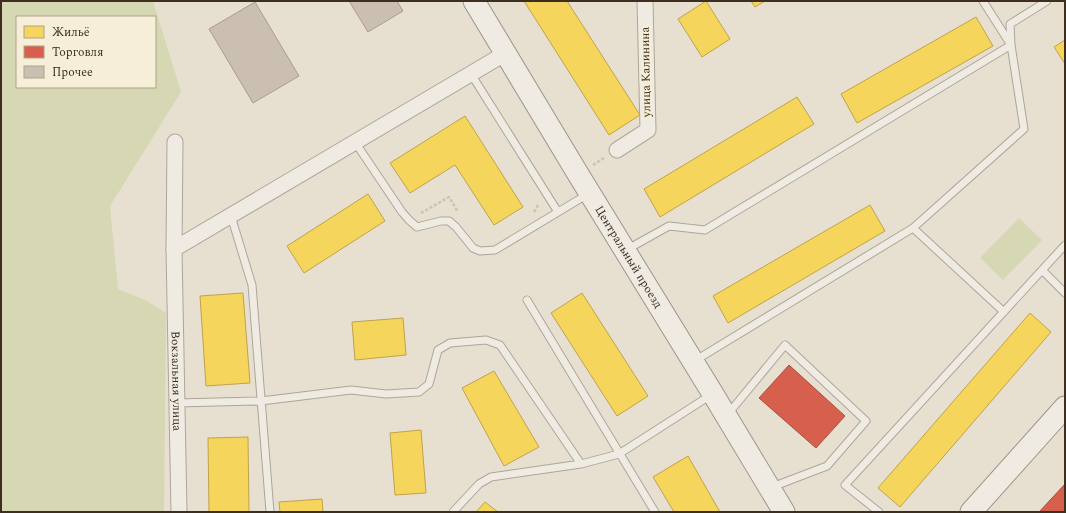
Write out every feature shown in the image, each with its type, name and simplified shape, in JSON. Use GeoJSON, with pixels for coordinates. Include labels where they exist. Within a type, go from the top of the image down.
{"type":"FeatureCollection","features":[{"type":"Feature","properties":{"kind":"main road","name":"Центральный проезд"},"geometry":{"type":"LineString","coordinates":[[474,1],[784,512]]}},
{"type":"Feature","properties":{"kind":"main road"},"geometry":{"type":"LineString","coordinates":[[971,512],[1065,408]]}},
{"type":"Feature","properties":{"kind":"street","name":"улица Калинина"},"geometry":{"type":"LineString","coordinates":[[617,150],[648,130],[645,1]]}},
{"type":"Feature","properties":{"kind":"street"},"geometry":{"type":"LineString","coordinates":[[174,250],[506,53]]}},
{"type":"Feature","properties":{"kind":"street","name":"Вокзальная улица"},"geometry":{"type":"LineString","coordinates":[[174,142],[174,250],[179,512]]}},
{"type":"Feature","properties":{"kind":"lane"},"geometry":{"type":"LineString","coordinates":[[983,1],[1011,44]]}},
{"type":"Feature","properties":{"kind":"lane"},"geometry":{"type":"LineString","coordinates":[[694,362],[912,228],[1024,129],[1011,44],[1010,24],[1047,1]]}},
{"type":"Feature","properties":{"kind":"lane"},"geometry":{"type":"LineString","coordinates":[[626,251],[669,226],[706,230],[1011,44]]}},
{"type":"Feature","properties":{"kind":"lane"},"geometry":{"type":"LineString","coordinates":[[471,74],[558,212]]}},
{"type":"Feature","properties":{"kind":"lane"},"geometry":{"type":"LineString","coordinates":[[355,142],[402,212],[417,227],[441,221],[449,221],[456,227],[473,248],[480,251],[495,250],[590,192]]}},
{"type":"Feature","properties":{"kind":"lane"},"geometry":{"type":"LineString","coordinates":[[231,216],[252,285],[270,512]]}},
{"type":"Feature","properties":{"kind":"lane"},"geometry":{"type":"LineString","coordinates":[[912,228],[1004,312]]}},
{"type":"Feature","properties":{"kind":"lane"},"geometry":{"type":"LineString","coordinates":[[879,512],[845,485],[1043,271],[1065,245]]}},
{"type":"Feature","properties":{"kind":"lane"},"geometry":{"type":"LineString","coordinates":[[1043,271],[1065,293]]}},
{"type":"Feature","properties":{"kind":"lane"},"geometry":{"type":"LineString","coordinates":[[527,300],[655,512]]}},
{"type":"Feature","properties":{"kind":"lane"},"geometry":{"type":"LineString","coordinates":[[177,403],[261,401],[351,390],[386,394],[419,392],[429,384],[438,350],[450,343],[486,340],[500,345],[581,464]]}},
{"type":"Feature","properties":{"kind":"lane"},"geometry":{"type":"LineString","coordinates":[[727,416],[785,346],[866,422],[827,466],[770,488]]}},
{"type":"Feature","properties":{"kind":"lane"},"geometry":{"type":"LineString","coordinates":[[453,512],[479,484],[491,477],[581,464],[619,454],[713,394]]}},
{"type":"Feature","properties":{"kind":"path"},"geometry":{"type":"LineString","coordinates":[[416,212],[422,213],[448,197],[460,214]]}},
{"type":"Feature","properties":{"kind":"path"},"geometry":{"type":"LineString","coordinates":[[530,215],[535,211],[538,205],[536,198]]}},
{"type":"Feature","properties":{"kind":"green space"},"geometry":{"type":"Polygon","coordinates":[[[1,1],[153,1],[181,92],[110,206],[118,289],[145,300],[166,313],[164,512],[1,512],[1,1]]]}},
{"type":"Feature","properties":{"kind":"green space"},"geometry":{"type":"Polygon","coordinates":[[[1019,218],[1042,240],[1003,280],[980,258],[1019,218]]]}},
{"type":"Feature","properties":{"kind":"building: Жильё"},"geometry":{"type":"Polygon","coordinates":[[[524,1],[567,1],[640,115],[609,135],[524,1]]]}},
{"type":"Feature","properties":{"kind":"building: Жильё"},"geometry":{"type":"Polygon","coordinates":[[[706,1],[730,39],[702,57],[678,19],[706,1]]]}},
{"type":"Feature","properties":{"kind":"building: Жильё"},"geometry":{"type":"Polygon","coordinates":[[[751,1],[765,1],[755,7],[751,1]]]}},
{"type":"Feature","properties":{"kind":"building: Жильё"},"geometry":{"type":"Polygon","coordinates":[[[976,17],[993,46],[857,123],[841,94],[976,17]]]}},
{"type":"Feature","properties":{"kind":"building: Жильё"},"geometry":{"type":"Polygon","coordinates":[[[1065,40],[1065,64],[1054,47],[1065,40]]]}},
{"type":"Feature","properties":{"kind":"building: Жильё"},"geometry":{"type":"Polygon","coordinates":[[[797,97],[814,124],[660,217],[644,189],[797,97]]]}},
{"type":"Feature","properties":{"kind":"building: Жильё"},"geometry":{"type":"Polygon","coordinates":[[[465,116],[523,207],[494,225],[455,165],[410,193],[390,163],[465,116]]]}},
{"type":"Feature","properties":{"kind":"building: Жильё"},"geometry":{"type":"Polygon","coordinates":[[[368,194],[385,221],[304,273],[287,246],[368,194]]]}},
{"type":"Feature","properties":{"kind":"building: Жильё"},"geometry":{"type":"Polygon","coordinates":[[[870,205],[885,231],[728,323],[713,296],[870,205]]]}},
{"type":"Feature","properties":{"kind":"building: Жильё"},"geometry":{"type":"Polygon","coordinates":[[[243,293],[250,383],[206,386],[200,296],[243,293]]]}},
{"type":"Feature","properties":{"kind":"building: Жильё"},"geometry":{"type":"Polygon","coordinates":[[[582,293],[648,396],[617,416],[551,313],[582,293]]]}},
{"type":"Feature","properties":{"kind":"building: Жильё"},"geometry":{"type":"Polygon","coordinates":[[[1030,313],[1051,332],[900,507],[878,488],[1030,313]]]}},
{"type":"Feature","properties":{"kind":"building: Жильё"},"geometry":{"type":"Polygon","coordinates":[[[403,318],[406,355],[355,360],[352,322],[403,318]]]}},
{"type":"Feature","properties":{"kind":"building: Жильё"},"geometry":{"type":"Polygon","coordinates":[[[494,371],[539,447],[504,466],[462,388],[494,371]]]}},
{"type":"Feature","properties":{"kind":"building: Жильё"},"geometry":{"type":"Polygon","coordinates":[[[421,430],[426,493],[395,495],[390,433],[421,430]]]}},
{"type":"Feature","properties":{"kind":"building: Жильё"},"geometry":{"type":"Polygon","coordinates":[[[248,437],[249,512],[209,512],[208,438],[248,437]]]}},
{"type":"Feature","properties":{"kind":"building: Жильё"},"geometry":{"type":"Polygon","coordinates":[[[688,456],[720,512],[674,512],[653,477],[688,456]]]}},
{"type":"Feature","properties":{"kind":"building: Жильё"},"geometry":{"type":"Polygon","coordinates":[[[322,499],[323,512],[280,512],[279,502],[322,499]]]}},
{"type":"Feature","properties":{"kind":"building: Жильё"},"geometry":{"type":"Polygon","coordinates":[[[485,502],[498,512],[476,512],[485,502]]]}},
{"type":"Feature","properties":{"kind":"building: Торговля"},"geometry":{"type":"Polygon","coordinates":[[[789,365],[845,416],[816,448],[759,398],[789,365]]]}},
{"type":"Feature","properties":{"kind":"building: Торговля"},"geometry":{"type":"Polygon","coordinates":[[[1065,484],[1065,512],[1039,512],[1065,484]]]}},
{"type":"Feature","properties":{"kind":"building: Прочее"},"geometry":{"type":"Polygon","coordinates":[[[349,1],[397,1],[403,11],[368,32],[349,1]]]}},
{"type":"Feature","properties":{"kind":"building: Прочее"},"geometry":{"type":"Polygon","coordinates":[[[255,2],[299,76],[253,103],[209,29],[255,2]]]}}]}
